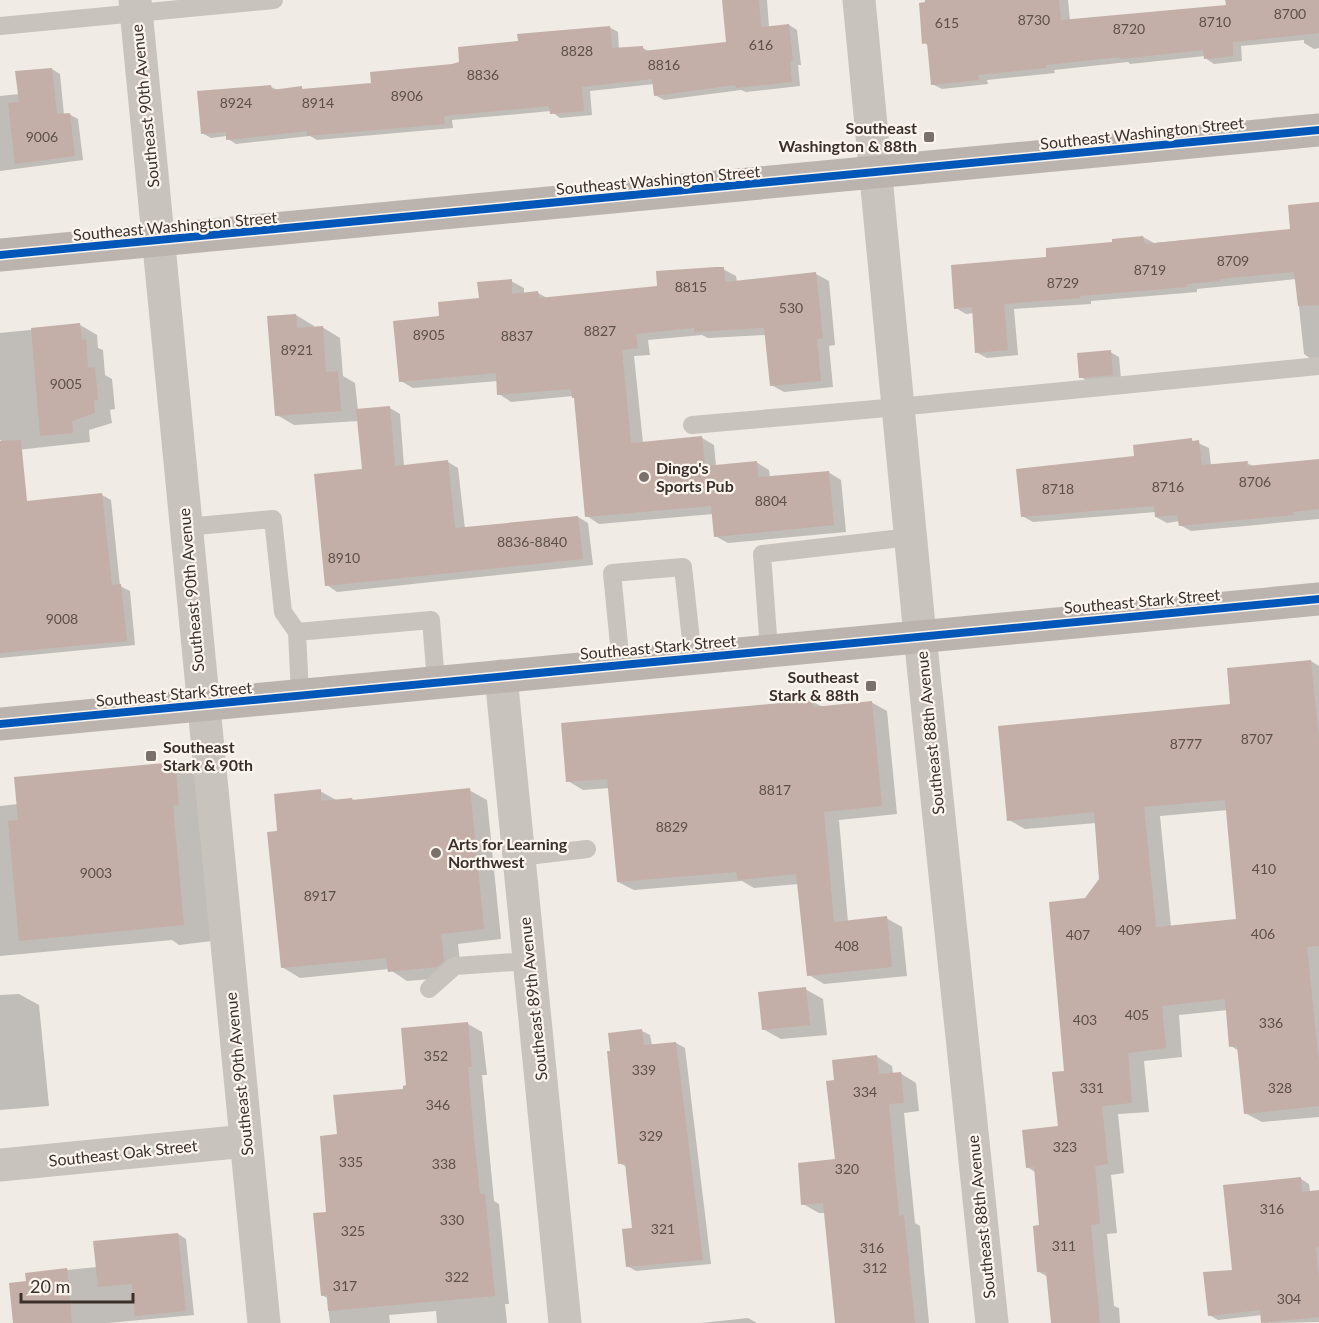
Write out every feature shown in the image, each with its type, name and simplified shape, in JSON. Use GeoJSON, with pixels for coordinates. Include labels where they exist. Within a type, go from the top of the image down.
{"type":"FeatureCollection","features":[{"type":"Feature","properties":{"kind":"main road","name":"Southeast Washington Street"},"geometry":{"type":"LineString","coordinates":[[0,255],[1319,130]]}},
{"type":"Feature","properties":{"kind":"main road","name":"Southeast Stark Street"},"geometry":{"type":"LineString","coordinates":[[0,724],[1319,598]]}},
{"type":"Feature","properties":{"kind":"street","name":"Southeast 88th Avenue"},"geometry":{"type":"LineString","coordinates":[[859,0],[910,537],[992,1323]]}},
{"type":"Feature","properties":{"kind":"street","name":"Southeast 90th Avenue"},"geometry":{"type":"LineString","coordinates":[[135,7],[264,1323]]}},
{"type":"Feature","properties":{"kind":"street","name":"Southeast 89th Avenue"},"geometry":{"type":"LineString","coordinates":[[501,676],[565,1323]]}},
{"type":"Feature","properties":{"kind":"street","name":"Southeast Oak Street"},"geometry":{"type":"LineString","coordinates":[[0,1165],[246,1141]]}},
{"type":"Feature","properties":{"kind":"lane"},"geometry":{"type":"LineString","coordinates":[[0,26],[135,7],[274,0]]}},
{"type":"Feature","properties":{"kind":"lane"},"geometry":{"type":"LineString","coordinates":[[692,425],[1319,366]]}},
{"type":"Feature","properties":{"kind":"lane"},"geometry":{"type":"LineString","coordinates":[[186,527],[273,519],[283,612],[297,632],[300,695]]}},
{"type":"Feature","properties":{"kind":"lane"},"geometry":{"type":"LineString","coordinates":[[769,650],[762,554],[910,537]]}},
{"type":"Feature","properties":{"kind":"lane"},"geometry":{"type":"LineString","coordinates":[[621,665],[612,573],[683,567],[693,658]]}},
{"type":"Feature","properties":{"kind":"lane"},"geometry":{"type":"LineString","coordinates":[[297,632],[431,620],[436,682]]}},
{"type":"Feature","properties":{"kind":"lane"},"geometry":{"type":"LineString","coordinates":[[519,857],[587,849]]}},
{"type":"Feature","properties":{"kind":"lane"},"geometry":{"type":"LineString","coordinates":[[429,989],[455,966],[529,961]]}},
{"type":"Feature","properties":{"kind":"building"},"geometry":{"type":"Polygon","coordinates":[[[722,0],[759,0],[761,27],[789,24],[793,61],[790,61],[792,82],[736,88],[735,85],[654,96],[652,79],[582,87],[584,111],[550,114],[549,106],[444,116],[445,124],[307,136],[307,131],[226,140],[226,132],[201,134],[197,91],[271,85],[272,90],[302,86],[302,89],[371,83],[370,72],[452,64],[459,62],[458,47],[518,41],[517,34],[610,26],[612,48],[643,46],[643,51],[726,42],[722,0]]]}},
{"type":"Feature","properties":{"kind":"building"},"geometry":{"type":"Polygon","coordinates":[[[925,0],[1059,0],[1061,20],[1226,5],[1225,0],[1319,0],[1319,33],[1233,42],[1233,56],[1204,59],[1203,50],[1120,59],[1119,57],[978,75],[979,80],[931,85],[927,43],[922,44],[919,3],[925,0]]]}},
{"type":"Feature","properties":{"kind":"building"},"geometry":{"type":"Polygon","coordinates":[[[52,68],[57,114],[70,113],[75,156],[15,164],[8,103],[19,102],[15,71],[52,68]]]}},
{"type":"Feature","properties":{"kind":"building"},"geometry":{"type":"Polygon","coordinates":[[[1319,202],[1319,305],[1298,306],[1294,272],[1220,279],[1220,281],[1187,284],[1187,287],[1004,304],[1008,350],[975,353],[972,307],[954,309],[951,265],[1046,257],[1046,248],[1112,242],[1112,239],[1143,236],[1145,244],[1290,229],[1288,205],[1319,202]]]}},
{"type":"Feature","properties":{"kind":"building"},"geometry":{"type":"Polygon","coordinates":[[[724,267],[725,282],[816,272],[823,338],[817,339],[821,381],[770,386],[764,328],[694,332],[694,328],[636,334],[638,348],[622,350],[631,443],[702,436],[705,466],[757,461],[758,477],[829,471],[834,525],[714,537],[711,506],[585,517],[574,398],[572,398],[571,389],[497,395],[496,373],[399,382],[393,321],[439,316],[438,302],[479,298],[477,282],[512,279],[512,294],[538,291],[539,298],[657,286],[656,271],[724,267]]]}},
{"type":"Feature","properties":{"kind":"building"},"geometry":{"type":"Polygon","coordinates":[[[296,314],[297,328],[323,326],[326,372],[338,371],[341,411],[275,416],[267,316],[296,314]]]}},
{"type":"Feature","properties":{"kind":"building"},"geometry":{"type":"Polygon","coordinates":[[[80,323],[82,340],[86,339],[88,368],[95,367],[98,400],[94,400],[95,413],[72,421],[73,433],[40,436],[31,328],[80,323]]]}},
{"type":"Feature","properties":{"kind":"building"},"geometry":{"type":"Polygon","coordinates":[[[1111,350],[1113,375],[1079,378],[1077,353],[1111,350]]]}},
{"type":"Feature","properties":{"kind":"building"},"geometry":{"type":"Polygon","coordinates":[[[390,406],[395,466],[448,460],[455,528],[578,516],[583,559],[325,586],[314,474],[362,469],[356,409],[390,406]]]}},
{"type":"Feature","properties":{"kind":"building"},"geometry":{"type":"Polygon","coordinates":[[[1192,438],[1192,441],[1199,440],[1202,465],[1248,461],[1247,466],[1319,459],[1319,509],[1293,512],[1294,515],[1179,526],[1177,515],[1155,517],[1154,506],[1021,517],[1016,469],[1134,456],[1133,445],[1192,438]]]}},
{"type":"Feature","properties":{"kind":"building"},"geometry":{"type":"Polygon","coordinates":[[[21,440],[27,501],[102,493],[112,585],[121,584],[127,641],[0,653],[0,441],[21,440]]]}},
{"type":"Feature","properties":{"kind":"building"},"geometry":{"type":"Polygon","coordinates":[[[1311,660],[1319,739],[1319,946],[1307,947],[1319,1064],[1319,1106],[1244,1114],[1237,1046],[1229,1047],[1225,999],[1162,1006],[1166,1048],[1128,1053],[1132,1103],[1102,1106],[1108,1164],[1095,1166],[1100,1224],[1091,1225],[1100,1323],[1051,1323],[1046,1272],[1037,1272],[1033,1226],[1039,1225],[1034,1167],[1026,1168],[1022,1130],[1058,1126],[1052,1072],[1064,1071],[1049,902],[1085,898],[1099,879],[1094,812],[1007,821],[998,726],[1230,704],[1227,668],[1311,660]],[[1225,800],[1144,807],[1156,927],[1236,919],[1225,800]]]}},
{"type":"Feature","properties":{"kind":"building"},"geometry":{"type":"Polygon","coordinates":[[[813,700],[814,707],[872,701],[882,806],[824,812],[834,922],[887,916],[892,967],[807,976],[796,874],[738,880],[736,872],[617,882],[607,779],[566,782],[561,723],[813,700]]]}},
{"type":"Feature","properties":{"kind":"building"},"geometry":{"type":"Polygon","coordinates":[[[175,762],[179,805],[173,806],[184,925],[19,941],[8,821],[18,820],[14,777],[175,762]]]}},
{"type":"Feature","properties":{"kind":"building"},"geometry":{"type":"Polygon","coordinates":[[[470,788],[484,929],[441,934],[444,961],[437,967],[388,972],[386,958],[281,968],[267,832],[277,831],[274,794],[321,789],[321,801],[470,788]]]}},
{"type":"Feature","properties":{"kind":"building"},"geometry":{"type":"Polygon","coordinates":[[[806,987],[810,1025],[762,1030],[758,992],[806,987]]]}},
{"type":"Feature","properties":{"kind":"building"},"geometry":{"type":"Polygon","coordinates":[[[468,1022],[472,1067],[468,1067],[474,1138],[480,1194],[485,1194],[495,1296],[328,1311],[327,1295],[321,1296],[313,1213],[326,1212],[320,1136],[337,1134],[333,1095],[403,1089],[406,1085],[401,1028],[468,1022]]]}},
{"type":"Feature","properties":{"kind":"building"},"geometry":{"type":"Polygon","coordinates":[[[642,1029],[644,1045],[676,1042],[703,1260],[626,1267],[622,1229],[632,1228],[625,1163],[618,1164],[607,1051],[610,1051],[608,1033],[642,1029]]]}},
{"type":"Feature","properties":{"kind":"building"},"geometry":{"type":"Polygon","coordinates":[[[877,1055],[879,1074],[901,1072],[904,1103],[889,1104],[899,1216],[904,1215],[915,1323],[835,1323],[823,1203],[801,1205],[798,1163],[835,1159],[826,1081],[834,1080],[832,1060],[877,1055]]]}},
{"type":"Feature","properties":{"kind":"building"},"geometry":{"type":"Polygon","coordinates":[[[1301,1177],[1302,1192],[1319,1190],[1319,1247],[1316,1248],[1319,1317],[1261,1323],[1260,1310],[1208,1316],[1203,1272],[1232,1270],[1223,1185],[1301,1177]]]}},
{"type":"Feature","properties":{"kind":"building"},"geometry":{"type":"Polygon","coordinates":[[[178,1233],[186,1311],[135,1316],[132,1284],[98,1287],[93,1241],[178,1233]]]}},
{"type":"Feature","properties":{"kind":"building"},"geometry":{"type":"Polygon","coordinates":[[[67,1268],[72,1323],[13,1323],[9,1283],[26,1281],[25,1273],[67,1268]]]}},
{"type":"Feature","properties":{"kind":"cycle path"},"geometry":{"type":"LineString","coordinates":[[0,255],[1319,130]]}},
{"type":"Feature","properties":{"kind":"cycle path"},"geometry":{"type":"LineString","coordinates":[[0,724],[1319,599]]}},
{"type":"Feature","properties":{"kind":"place","name":"Southeast Washington & 88th"},"geometry":{"type":"Point","coordinates":[929,137]}},
{"type":"Feature","properties":{"kind":"place","name":"Dingo's Sports Pub"},"geometry":{"type":"Point","coordinates":[644,477]}},
{"type":"Feature","properties":{"kind":"place","name":"Southeast Stark & 88th"},"geometry":{"type":"Point","coordinates":[871,686]}},
{"type":"Feature","properties":{"kind":"place","name":"Southeast Stark & 90th"},"geometry":{"type":"Point","coordinates":[151,756]}},
{"type":"Feature","properties":{"kind":"place","name":"Arts for Learning Northwest"},"geometry":{"type":"Point","coordinates":[436,853]}}]}
